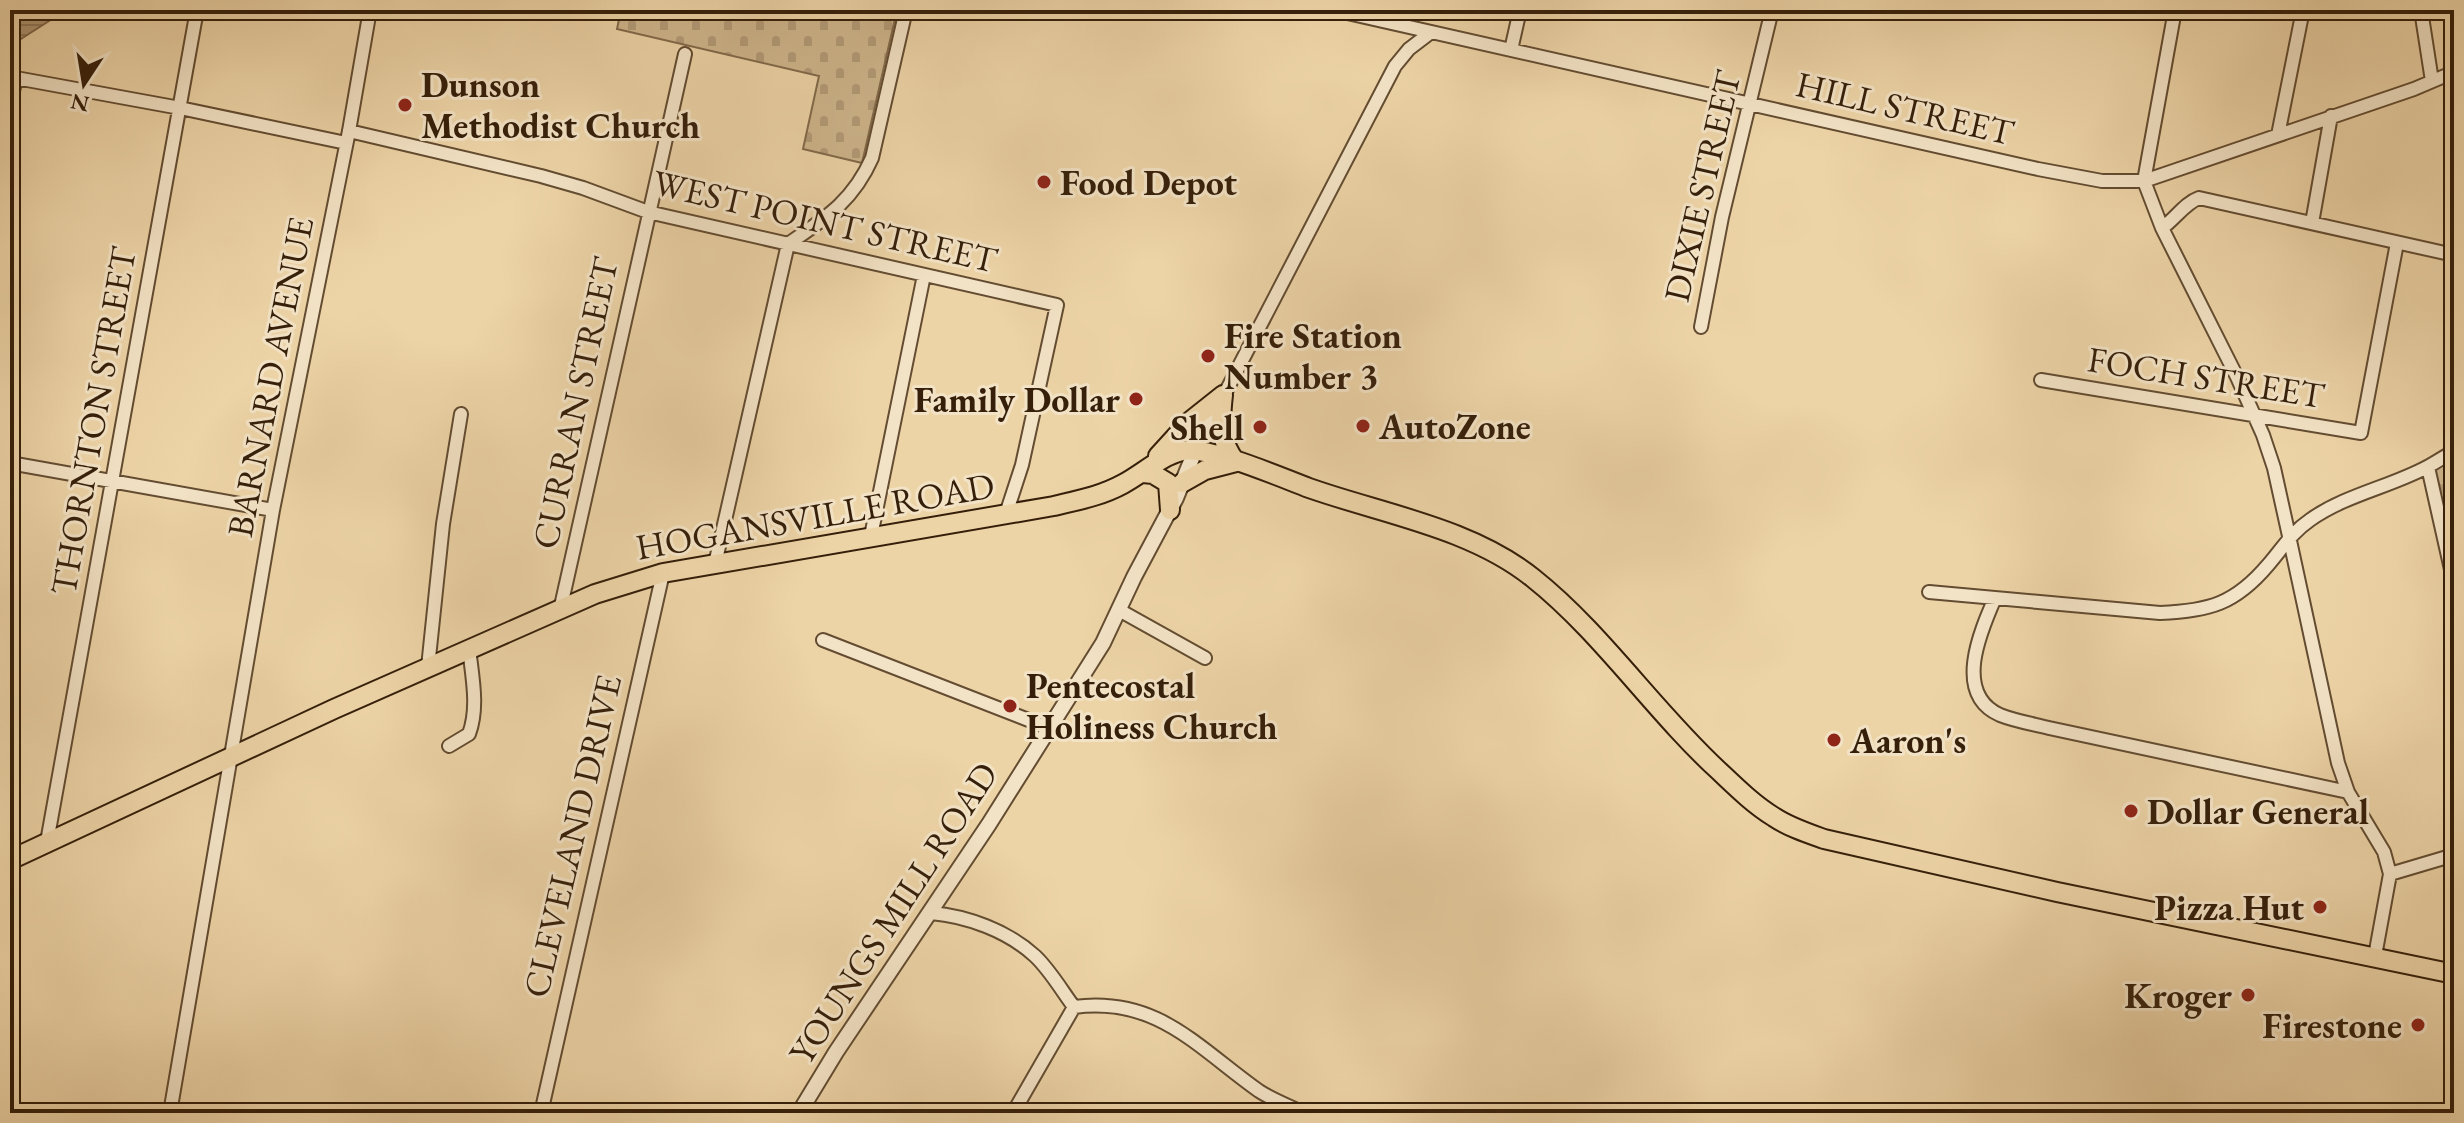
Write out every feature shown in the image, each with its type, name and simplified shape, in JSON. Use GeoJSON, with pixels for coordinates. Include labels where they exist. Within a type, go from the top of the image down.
{"type":"FeatureCollection","features":[{"type":"Feature","properties":{"kind":"main road"},"geometry":{"type":"LineString","coordinates":[[1223,395],[1222,437],[1227,451],[1236,462]]}},
{"type":"Feature","properties":{"kind":"main road"},"geometry":{"type":"LineString","coordinates":[[1143,473],[1189,422],[1223,395]]}},
{"type":"Feature","properties":{"kind":"main road","name":"HOGANSVILLE ROAD"},"geometry":{"type":"LineString","coordinates":[[10,860],[561,606],[663,573],[1099,496],[1182,451],[1195,451]]}},
{"type":"Feature","properties":{"kind":"main road"},"geometry":{"type":"LineString","coordinates":[[1195,451],[1429,527],[1507,559],[1561,603],[1693,747],[1737,788],[1774,817],[1796,829],[1824,839],[2057,892],[2454,974]]}},
{"type":"Feature","properties":{"kind":"main road"},"geometry":{"type":"LineString","coordinates":[[1182,483],[1205,470],[1236,462]]}},
{"type":"Feature","properties":{"kind":"main road"},"geometry":{"type":"LineString","coordinates":[[1143,473],[1153,474],[1168,483],[1170,510]]}},
{"type":"Feature","properties":{"kind":"street","name":"THORNTON STREET"},"geometry":{"type":"LineString","coordinates":[[47,842],[197,10]]}},
{"type":"Feature","properties":{"kind":"street","name":"BARNARD AVENUE"},"geometry":{"type":"LineString","coordinates":[[170,1113],[273,510],[370,10]]}},
{"type":"Feature","properties":{"kind":"street"},"geometry":{"type":"LineString","coordinates":[[715,564],[788,244],[833,213],[864,177],[872,158],[906,10]]}},
{"type":"Feature","properties":{"kind":"street","name":"HILL STREET"},"geometry":{"type":"LineString","coordinates":[[1334,10],[2102,181],[2144,181],[2454,72]]}},
{"type":"Feature","properties":{"kind":"street"},"geometry":{"type":"LineString","coordinates":[[1511,50],[1520,10]]}},
{"type":"Feature","properties":{"kind":"street","name":"DIXIE STREET"},"geometry":{"type":"LineString","coordinates":[[1701,327],[1722,217],[1772,10]]}},
{"type":"Feature","properties":{"kind":"street"},"geometry":{"type":"LineString","coordinates":[[2175,10],[2144,181],[2162,228],[2255,415],[2274,468],[2338,763],[2348,792],[2384,852],[2390,874],[2375,956]]}},
{"type":"Feature","properties":{"kind":"street"},"geometry":{"type":"LineString","coordinates":[[2278,135],[2303,10]]}},
{"type":"Feature","properties":{"kind":"street"},"geometry":{"type":"LineString","coordinates":[[2421,10],[2432,81]]}},
{"type":"Feature","properties":{"kind":"street"},"geometry":{"type":"LineString","coordinates":[[1195,451],[1395,66],[1409,49],[1430,33]]}},
{"type":"Feature","properties":{"kind":"street","name":"CURRAN STREET"},"geometry":{"type":"LineString","coordinates":[[561,606],[685,54]]}},
{"type":"Feature","properties":{"kind":"street","name":"WEST POINT STREET"},"geometry":{"type":"LineString","coordinates":[[10,104],[16,78],[347,137],[541,176],[648,212],[1057,305],[1022,464],[1006,514]]}},
{"type":"Feature","properties":{"kind":"street"},"geometry":{"type":"LineString","coordinates":[[2312,223],[2331,116]]}},
{"type":"Feature","properties":{"kind":"street"},"geometry":{"type":"LineString","coordinates":[[2162,228],[2176,219],[2190,202],[2199,198],[2454,255]]}},
{"type":"Feature","properties":{"kind":"street","name":"FOCH STREET"},"geometry":{"type":"LineString","coordinates":[[2041,380],[2361,433],[2397,243]]}},
{"type":"Feature","properties":{"kind":"street"},"geometry":{"type":"LineString","coordinates":[[871,536],[924,275]]}},
{"type":"Feature","properties":{"kind":"street"},"geometry":{"type":"LineString","coordinates":[[428,667],[443,524],[461,414]]}},
{"type":"Feature","properties":{"kind":"street","name":"YOUNGS MILL ROAD"},"geometry":{"type":"LineString","coordinates":[[799,1113],[1103,643],[1170,510],[1195,451]]}},
{"type":"Feature","properties":{"kind":"street"},"geometry":{"type":"LineString","coordinates":[[1929,592],[2160,613],[2215,607],[2241,591],[2267,566],[2289,536],[2312,518],[2428,467],[2442,456],[2454,452]]}},
{"type":"Feature","properties":{"kind":"street"},"geometry":{"type":"LineString","coordinates":[[10,463],[273,510]]}},
{"type":"Feature","properties":{"kind":"street"},"geometry":{"type":"LineString","coordinates":[[2428,467],[2454,583]]}},
{"type":"Feature","properties":{"kind":"street","name":"CLEVELAND DRIVE"},"geometry":{"type":"LineString","coordinates":[[541,1113],[663,573]]}},
{"type":"Feature","properties":{"kind":"street"},"geometry":{"type":"LineString","coordinates":[[1995,598],[1980,638],[1974,678],[1979,699],[2001,715],[2348,792]]}},
{"type":"Feature","properties":{"kind":"street"},"geometry":{"type":"LineString","coordinates":[[1119,610],[1205,658]]}},
{"type":"Feature","properties":{"kind":"street"},"geometry":{"type":"LineString","coordinates":[[823,640],[1049,728]]}},
{"type":"Feature","properties":{"kind":"street"},"geometry":{"type":"LineString","coordinates":[[449,746],[469,734],[473,725],[475,706],[469,648]]}},
{"type":"Feature","properties":{"kind":"street"},"geometry":{"type":"LineString","coordinates":[[2390,874],[2454,855]]}},
{"type":"Feature","properties":{"kind":"street"},"geometry":{"type":"LineString","coordinates":[[931,913],[979,923],[1025,949],[1035,956],[1074,1007]]}},
{"type":"Feature","properties":{"kind":"street"},"geometry":{"type":"LineString","coordinates":[[1074,1007],[1102,1003],[1134,1009],[1174,1028],[1263,1093],[1304,1113]]}},
{"type":"Feature","properties":{"kind":"street"},"geometry":{"type":"LineString","coordinates":[[1013,1113],[1074,1007]]}},
{"type":"Feature","properties":{"kind":"green space"},"geometry":{"type":"Polygon","coordinates":[[[621,10],[897,10],[862,163],[803,149],[819,76],[617,29],[621,10]]]}},
{"type":"Feature","properties":{"kind":"green space"},"geometry":{"type":"Polygon","coordinates":[[[2454,458],[2454,554],[2435,470],[2443,462],[2454,458]]]}},
{"type":"Feature","properties":{"kind":"shaded area"},"geometry":{"type":"Polygon","coordinates":[[[10,10],[66,10],[10,46],[10,10]]]}},
{"type":"Feature","properties":{"kind":"place","name":"Dunson Methodist Church"},"geometry":{"type":"Point","coordinates":[405,105]}},
{"type":"Feature","properties":{"kind":"place","name":"Food Depot"},"geometry":{"type":"Point","coordinates":[1044,182]}},
{"type":"Feature","properties":{"kind":"place","name":"Fire Station Number 3"},"geometry":{"type":"Point","coordinates":[1208,356]}},
{"type":"Feature","properties":{"kind":"place","name":"Family Dollar"},"geometry":{"type":"Point","coordinates":[1136,399]}},
{"type":"Feature","properties":{"kind":"place","name":"AutoZone"},"geometry":{"type":"Point","coordinates":[1363,426]}},
{"type":"Feature","properties":{"kind":"place","name":"Shell"},"geometry":{"type":"Point","coordinates":[1260,427]}},
{"type":"Feature","properties":{"kind":"place","name":"Pentecostal Holiness Church"},"geometry":{"type":"Point","coordinates":[1010,706]}},
{"type":"Feature","properties":{"kind":"place","name":"Aaron's"},"geometry":{"type":"Point","coordinates":[1834,740]}},
{"type":"Feature","properties":{"kind":"place","name":"Dollar General"},"geometry":{"type":"Point","coordinates":[2131,811]}},
{"type":"Feature","properties":{"kind":"place","name":"Pizza Hut"},"geometry":{"type":"Point","coordinates":[2320,907]}},
{"type":"Feature","properties":{"kind":"place","name":"Kroger"},"geometry":{"type":"Point","coordinates":[2248,995]}},
{"type":"Feature","properties":{"kind":"place","name":"Firestone"},"geometry":{"type":"Point","coordinates":[2418,1025]}}]}
